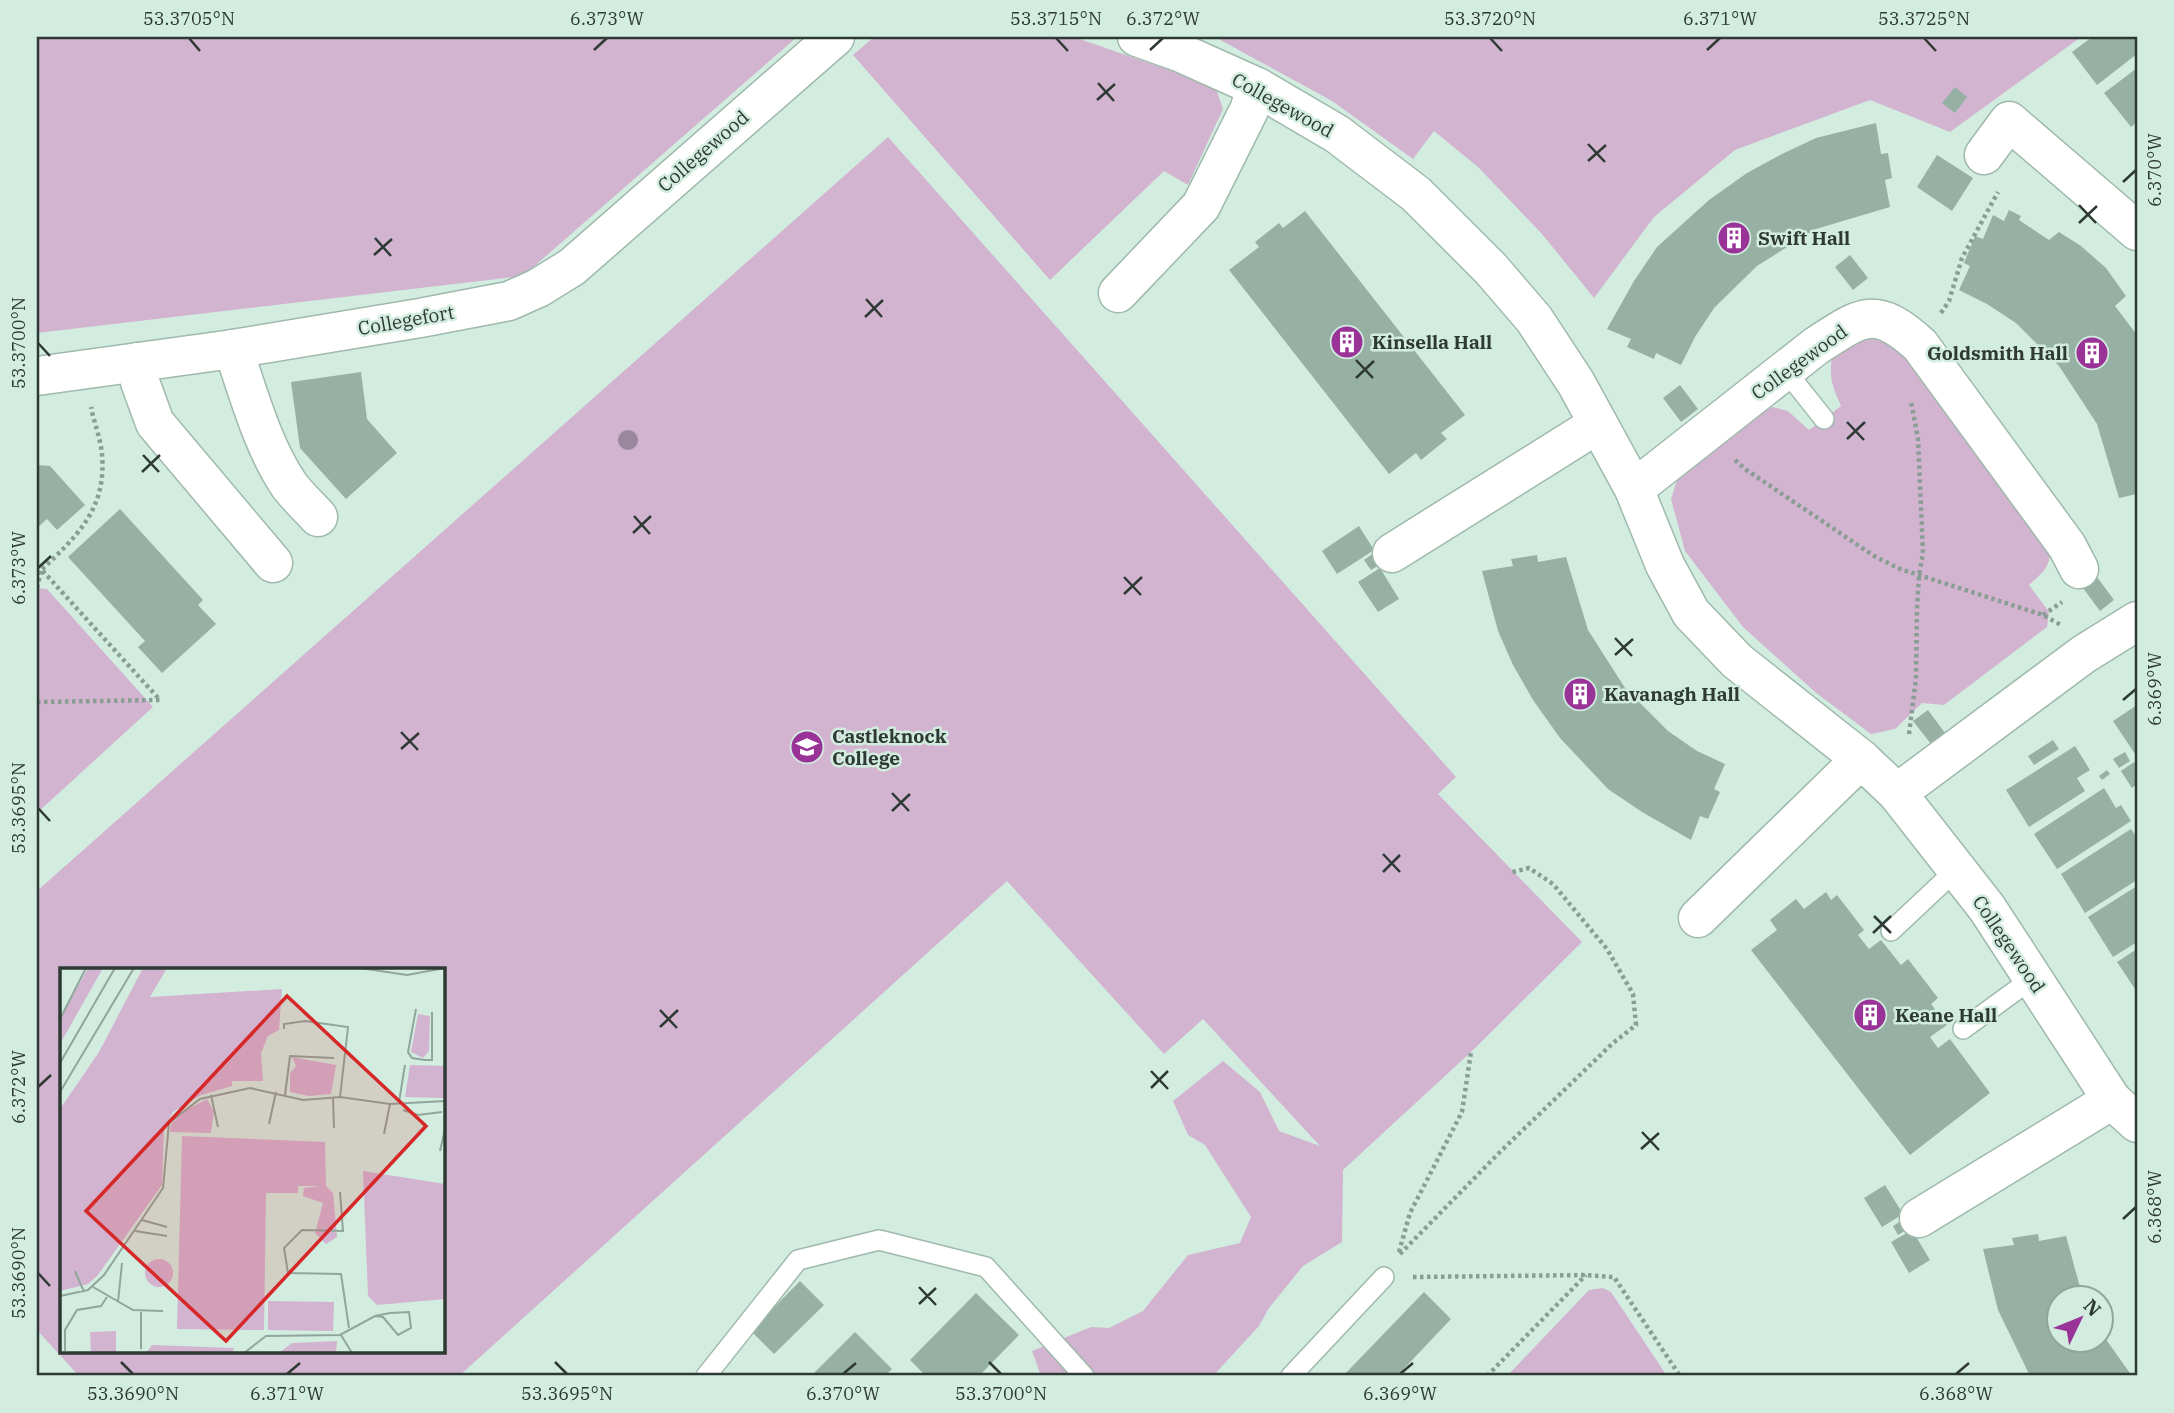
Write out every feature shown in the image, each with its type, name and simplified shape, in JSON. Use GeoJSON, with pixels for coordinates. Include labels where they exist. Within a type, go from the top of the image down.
{"type":"FeatureCollection","features":[{"type":"Feature","properties":{"kind":"street","name":"Collegewood"},"geometry":{"type":"LineString","coordinates":[[572,267],[835,37]]}},
{"type":"Feature","properties":{"kind":"street","name":"Collegewood"},"geometry":{"type":"LineString","coordinates":[[1137,37],[1179,52],[1257,87],[1337,134],[1416,194],[1491,269],[1534,319],[1576,383],[1634,489],[1665,565],[1691,613],[1737,661],[1861,758],[1897,793],[1987,908],[2125,1112],[1919,1218]]}},
{"type":"Feature","properties":{"kind":"street"},"geometry":{"type":"LineString","coordinates":[[1118,293],[1201,206],[1233,145],[1257,87]]}},
{"type":"Feature","properties":{"kind":"street"},"geometry":{"type":"LineString","coordinates":[[1983,155],[2010,121],[2137,231]]}},
{"type":"Feature","properties":{"kind":"street","name":"Collegefort"},"geometry":{"type":"LineString","coordinates":[[37,376],[233,349],[509,301],[538,288],[572,267]]}},
{"type":"Feature","properties":{"kind":"street","name":"Collegewood"},"geometry":{"type":"LineString","coordinates":[[1634,489],[1826,339],[1865,317],[1888,321],[1903,329],[1920,345],[2067,546],[2079,569]]}},
{"type":"Feature","properties":{"kind":"street"},"geometry":{"type":"LineString","coordinates":[[233,349],[258,422],[279,468],[290,486],[318,517]]}},
{"type":"Feature","properties":{"kind":"street"},"geometry":{"type":"LineString","coordinates":[[138,362],[139,382],[155,423],[273,563]]}},
{"type":"Feature","properties":{"kind":"street"},"geometry":{"type":"LineString","coordinates":[[1392,553],[1598,424]]}},
{"type":"Feature","properties":{"kind":"street"},"geometry":{"type":"LineString","coordinates":[[1897,793],[2084,654],[2137,621]]}},
{"type":"Feature","properties":{"kind":"street"},"geometry":{"type":"LineString","coordinates":[[1699,918],[1861,758]]}},
{"type":"Feature","properties":{"kind":"lane"},"geometry":{"type":"LineString","coordinates":[[1785,370],[1824,419]]}},
{"type":"Feature","properties":{"kind":"lane"},"geometry":{"type":"LineString","coordinates":[[1891,931],[1956,870]]}},
{"type":"Feature","properties":{"kind":"lane"},"geometry":{"type":"LineString","coordinates":[[1963,1029],[2033,978]]}},
{"type":"Feature","properties":{"kind":"lane"},"geometry":{"type":"LineString","coordinates":[[706,1376],[797,1260],[879,1240],[986,1267],[1084,1376]]}},
{"type":"Feature","properties":{"kind":"lane"},"geometry":{"type":"LineString","coordinates":[[1291,1376],[1384,1277]]}},
{"type":"Feature","properties":{"kind":"path"},"geometry":{"type":"LineString","coordinates":[[1897,793],[1907,752],[1916,678],[1919,575],[1923,553],[1922,493],[1910,397],[1911,372],[1920,345],[1949,301],[1962,258],[1999,191]]}},
{"type":"Feature","properties":{"kind":"path"},"geometry":{"type":"LineString","coordinates":[[37,588],[39,571],[68,544],[92,516],[101,490],[102,454],[82,369]]}},
{"type":"Feature","properties":{"kind":"path"},"geometry":{"type":"LineString","coordinates":[[1706,432],[1745,469],[1874,556],[1919,575],[2043,615],[2062,625],[2084,654]]}},
{"type":"Feature","properties":{"kind":"path"},"geometry":{"type":"LineString","coordinates":[[37,702],[160,700],[39,571]]}},
{"type":"Feature","properties":{"kind":"path"},"geometry":{"type":"LineString","coordinates":[[1471,1052],[1462,1112],[1409,1213],[1398,1256],[1613,1043],[1636,1025],[1633,994],[1607,949],[1584,921],[1553,884],[1529,869],[1509,873]]}},
{"type":"Feature","properties":{"kind":"path"},"geometry":{"type":"LineString","coordinates":[[1487,1376],[1586,1275]]}},
{"type":"Feature","properties":{"kind":"path"},"geometry":{"type":"LineString","coordinates":[[1384,1277],[1614,1277],[1680,1376]]}},
{"type":"Feature","properties":{"kind":"shaded area"},"geometry":{"type":"Polygon","coordinates":[[[37,37],[797,37],[523,276],[37,333],[37,37]]]}},
{"type":"Feature","properties":{"kind":"shaded area"},"geometry":{"type":"Polygon","coordinates":[[[874,37],[1074,37],[1215,86],[1223,109],[1188,185],[1164,171],[1050,280],[853,55],[874,37]]]}},
{"type":"Feature","properties":{"kind":"shaded area"},"geometry":{"type":"Polygon","coordinates":[[[1215,37],[2081,37],[1950,132],[1870,100],[1735,150],[1654,217],[1594,298],[1542,234],[1478,167],[1434,131],[1413,159],[1332,101],[1215,37]]]}},
{"type":"Feature","properties":{"kind":"shaded area","name":"Castleknock College"},"geometry":{"type":"Polygon","coordinates":[[[888,137],[1456,777],[1438,794],[1582,942],[1471,1052],[1343,1170],[1342,1242],[1303,1266],[1269,1308],[1259,1326],[1213,1376],[1041,1376],[1032,1351],[1091,1327],[1109,1328],[1143,1311],[1188,1255],[1240,1243],[1251,1217],[1205,1145],[1188,1135],[1173,1101],[1223,1061],[1260,1092],[1279,1131],[1320,1146],[1203,1019],[1164,1054],[1007,881],[459,1376],[79,1376],[37,1330],[37,891],[888,137]]]}},
{"type":"Feature","properties":{"kind":"shaded area"},"geometry":{"type":"Polygon","coordinates":[[[1868,335],[1896,343],[2050,551],[2047,566],[2029,585],[2049,612],[2047,627],[1944,705],[1922,703],[1895,729],[1871,734],[1815,692],[1743,627],[1685,551],[1671,499],[1679,474],[1756,412],[1773,407],[1788,411],[1809,430],[1841,406],[1832,382],[1832,355],[1868,335]]]}},
{"type":"Feature","properties":{"kind":"shaded area"},"geometry":{"type":"Polygon","coordinates":[[[37,588],[47,589],[153,707],[37,813],[37,588]]]}},
{"type":"Feature","properties":{"kind":"shaded area"},"geometry":{"type":"Polygon","coordinates":[[[1603,1288],[1611,1292],[1667,1376],[1507,1376],[1589,1290],[1603,1288]]]}},
{"type":"Feature","properties":{"kind":"building"},"geometry":{"type":"Polygon","coordinates":[[[2092,37],[2137,37],[2137,54],[2097,85],[2072,52],[2092,37]]]}},
{"type":"Feature","properties":{"kind":"building"},"geometry":{"type":"Polygon","coordinates":[[[2137,68],[2137,122],[2131,127],[2104,93],[2137,68]]]}},
{"type":"Feature","properties":{"kind":"building"},"geometry":{"type":"Polygon","coordinates":[[[1955,87],[1967,97],[1955,113],[1942,103],[1955,87]]]}},
{"type":"Feature","properties":{"kind":"building","name":"Swift Hall"},"geometry":{"type":"Polygon","coordinates":[[[1876,123],[1881,154],[1888,153],[1892,178],[1885,180],[1890,207],[1816,229],[1757,266],[1714,308],[1681,365],[1656,353],[1654,359],[1627,347],[1631,339],[1607,329],[1657,247],[1709,200],[1747,173],[1816,138],[1876,123]]]}},
{"type":"Feature","properties":{"kind":"building"},"geometry":{"type":"Polygon","coordinates":[[[1937,155],[1973,178],[1952,211],[1917,187],[1937,155]]]}},
{"type":"Feature","properties":{"kind":"building","name":"Goldsmith Hall"},"geometry":{"type":"Polygon","coordinates":[[[2009,210],[2021,216],[2019,220],[2049,240],[2059,232],[2081,246],[2106,268],[2126,296],[2115,306],[2137,335],[2137,494],[2119,498],[2097,424],[2059,366],[2016,323],[1959,290],[1970,266],[1964,263],[1975,236],[1983,239],[1993,215],[2004,221],[2009,210]]]}},
{"type":"Feature","properties":{"kind":"building","name":"Kinsella Hall"},"geometry":{"type":"Polygon","coordinates":[[[1305,211],[1465,415],[1441,433],[1447,439],[1421,460],[1416,453],[1389,474],[1229,270],[1259,247],[1255,242],[1279,223],[1283,228],[1305,211]]]}},
{"type":"Feature","properties":{"kind":"building"},"geometry":{"type":"Polygon","coordinates":[[[1850,255],[1868,278],[1853,290],[1835,267],[1850,255]]]}},
{"type":"Feature","properties":{"kind":"building"},"geometry":{"type":"Polygon","coordinates":[[[361,372],[367,419],[397,453],[346,499],[300,448],[291,382],[361,372]]]}},
{"type":"Feature","properties":{"kind":"building"},"geometry":{"type":"Polygon","coordinates":[[[1680,385],[1698,409],[1681,422],[1663,398],[1680,385]]]}},
{"type":"Feature","properties":{"kind":"building"},"geometry":{"type":"Polygon","coordinates":[[[37,465],[50,466],[85,505],[57,530],[47,519],[37,528],[37,465]]]}},
{"type":"Feature","properties":{"kind":"building"},"geometry":{"type":"Polygon","coordinates":[[[120,509],[203,600],[198,605],[216,624],[162,673],[138,647],[145,641],[68,557],[120,509]]]}},
{"type":"Feature","properties":{"kind":"building"},"geometry":{"type":"Polygon","coordinates":[[[1359,526],[1374,550],[1337,574],[1322,551],[1359,526]]]}},
{"type":"Feature","properties":{"kind":"building"},"geometry":{"type":"Polygon","coordinates":[[[1374,553],[1381,564],[1371,570],[1364,560],[1374,553]]]}},
{"type":"Feature","properties":{"kind":"building","name":"Kavanagh Hall"},"geometry":{"type":"Polygon","coordinates":[[[1537,555],[1538,562],[1566,557],[1588,630],[1625,688],[1668,731],[1697,751],[1725,764],[1714,789],[1720,792],[1708,819],[1700,816],[1691,840],[1608,789],[1560,738],[1533,700],[1513,665],[1498,631],[1482,571],[1513,566],[1511,559],[1537,555]]]}},
{"type":"Feature","properties":{"kind":"building"},"geometry":{"type":"Polygon","coordinates":[[[1380,568],[1399,599],[1378,612],[1358,582],[1380,568]]]}},
{"type":"Feature","properties":{"kind":"building"},"geometry":{"type":"Polygon","coordinates":[[[2097,577],[2114,600],[2100,611],[2083,588],[2097,577]]]}},
{"type":"Feature","properties":{"kind":"building"},"geometry":{"type":"Polygon","coordinates":[[[2137,705],[2137,757],[2113,721],[2137,705]]]}},
{"type":"Feature","properties":{"kind":"building"},"geometry":{"type":"Polygon","coordinates":[[[1928,710],[1945,733],[1931,744],[1913,721],[1928,710]]]}},
{"type":"Feature","properties":{"kind":"building"},"geometry":{"type":"Polygon","coordinates":[[[2053,740],[2059,749],[2034,765],[2028,756],[2053,740]]]}},
{"type":"Feature","properties":{"kind":"building"},"geometry":{"type":"Polygon","coordinates":[[[2075,746],[2090,770],[2077,778],[2085,791],[2029,827],[2006,790],[2075,746]]]}},
{"type":"Feature","properties":{"kind":"building"},"geometry":{"type":"Polygon","coordinates":[[[2125,752],[2130,761],[2119,768],[2113,759],[2125,752]]]}},
{"type":"Feature","properties":{"kind":"building"},"geometry":{"type":"Polygon","coordinates":[[[2134,762],[2137,766],[2137,784],[2132,788],[2121,771],[2134,762]]]}},
{"type":"Feature","properties":{"kind":"building"},"geometry":{"type":"Polygon","coordinates":[[[2107,770],[2110,774],[2102,780],[2099,776],[2107,770]]]}},
{"type":"Feature","properties":{"kind":"building"},"geometry":{"type":"Polygon","coordinates":[[[2104,788],[2116,808],[2121,805],[2131,821],[2057,869],[2034,834],[2104,788]]]}},
{"type":"Feature","properties":{"kind":"building"},"geometry":{"type":"Polygon","coordinates":[[[2131,829],[2137,838],[2137,880],[2085,913],[2061,874],[2131,829]]]}},
{"type":"Feature","properties":{"kind":"building"},"geometry":{"type":"Polygon","coordinates":[[[2137,886],[2137,942],[2113,957],[2088,917],[2137,886]]]}},
{"type":"Feature","properties":{"kind":"building","name":"Keane Hall"},"geometry":{"type":"Polygon","coordinates":[[[1826,892],[1831,900],[1837,895],[1864,930],[1858,935],[1869,949],[1881,940],[1901,965],[1908,959],[1938,998],[1931,1004],[1947,1025],[1930,1037],[1938,1048],[1950,1039],[1990,1093],[1910,1155],[1751,950],[1777,930],[1770,920],[1796,899],[1804,909],[1826,892]]]}},
{"type":"Feature","properties":{"kind":"building"},"geometry":{"type":"Polygon","coordinates":[[[2137,949],[2137,992],[2117,962],[2137,949]]]}},
{"type":"Feature","properties":{"kind":"building"},"geometry":{"type":"Polygon","coordinates":[[[1885,1185],[1903,1214],[1882,1227],[1864,1198],[1885,1185]]]}},
{"type":"Feature","properties":{"kind":"building"},"geometry":{"type":"Polygon","coordinates":[[[1901,1221],[1906,1230],[1898,1235],[1893,1226],[1901,1221]]]}},
{"type":"Feature","properties":{"kind":"building"},"geometry":{"type":"Polygon","coordinates":[[[1912,1230],[1930,1260],[1909,1273],[1891,1242],[1912,1230]]]}},
{"type":"Feature","properties":{"kind":"building"},"geometry":{"type":"Polygon","coordinates":[[[2038,1234],[2039,1241],[2066,1236],[2079,1284],[2044,1284],[2044,1354],[2114,1354],[2114,1351],[2132,1376],[2030,1376],[1998,1310],[1983,1249],[2014,1245],[2012,1238],[2038,1234]]]}},
{"type":"Feature","properties":{"kind":"building"},"geometry":{"type":"Polygon","coordinates":[[[800,1281],[824,1305],[774,1354],[751,1331],[800,1281]]]}},
{"type":"Feature","properties":{"kind":"building"},"geometry":{"type":"Polygon","coordinates":[[[1424,1292],[1451,1319],[1397,1376],[1343,1376],[1424,1292]]]}},
{"type":"Feature","properties":{"kind":"building"},"geometry":{"type":"Polygon","coordinates":[[[976,1293],[1019,1335],[979,1376],[922,1376],[924,1374],[910,1360],[976,1293]]]}},
{"type":"Feature","properties":{"kind":"building"},"geometry":{"type":"Polygon","coordinates":[[[855,1332],[892,1369],[885,1376],[811,1376],[855,1332]]]}},
{"type":"Feature","properties":{"kind":"place","name":"Swift Hall"},"geometry":{"type":"Point","coordinates":[1734,238]}},
{"type":"Feature","properties":{"kind":"place","name":"Kinsella Hall"},"geometry":{"type":"Point","coordinates":[1347,342]}},
{"type":"Feature","properties":{"kind":"place","name":"Goldsmith Hall"},"geometry":{"type":"Point","coordinates":[2092,353]}},
{"type":"Feature","properties":{"kind":"place","name":"Kavanagh Hall"},"geometry":{"type":"Point","coordinates":[1580,694]}},
{"type":"Feature","properties":{"kind":"place","name":"Castleknock College"},"geometry":{"type":"Point","coordinates":[807,747]}},
{"type":"Feature","properties":{"kind":"place","name":"Keane Hall"},"geometry":{"type":"Point","coordinates":[1870,1015]}}]}
